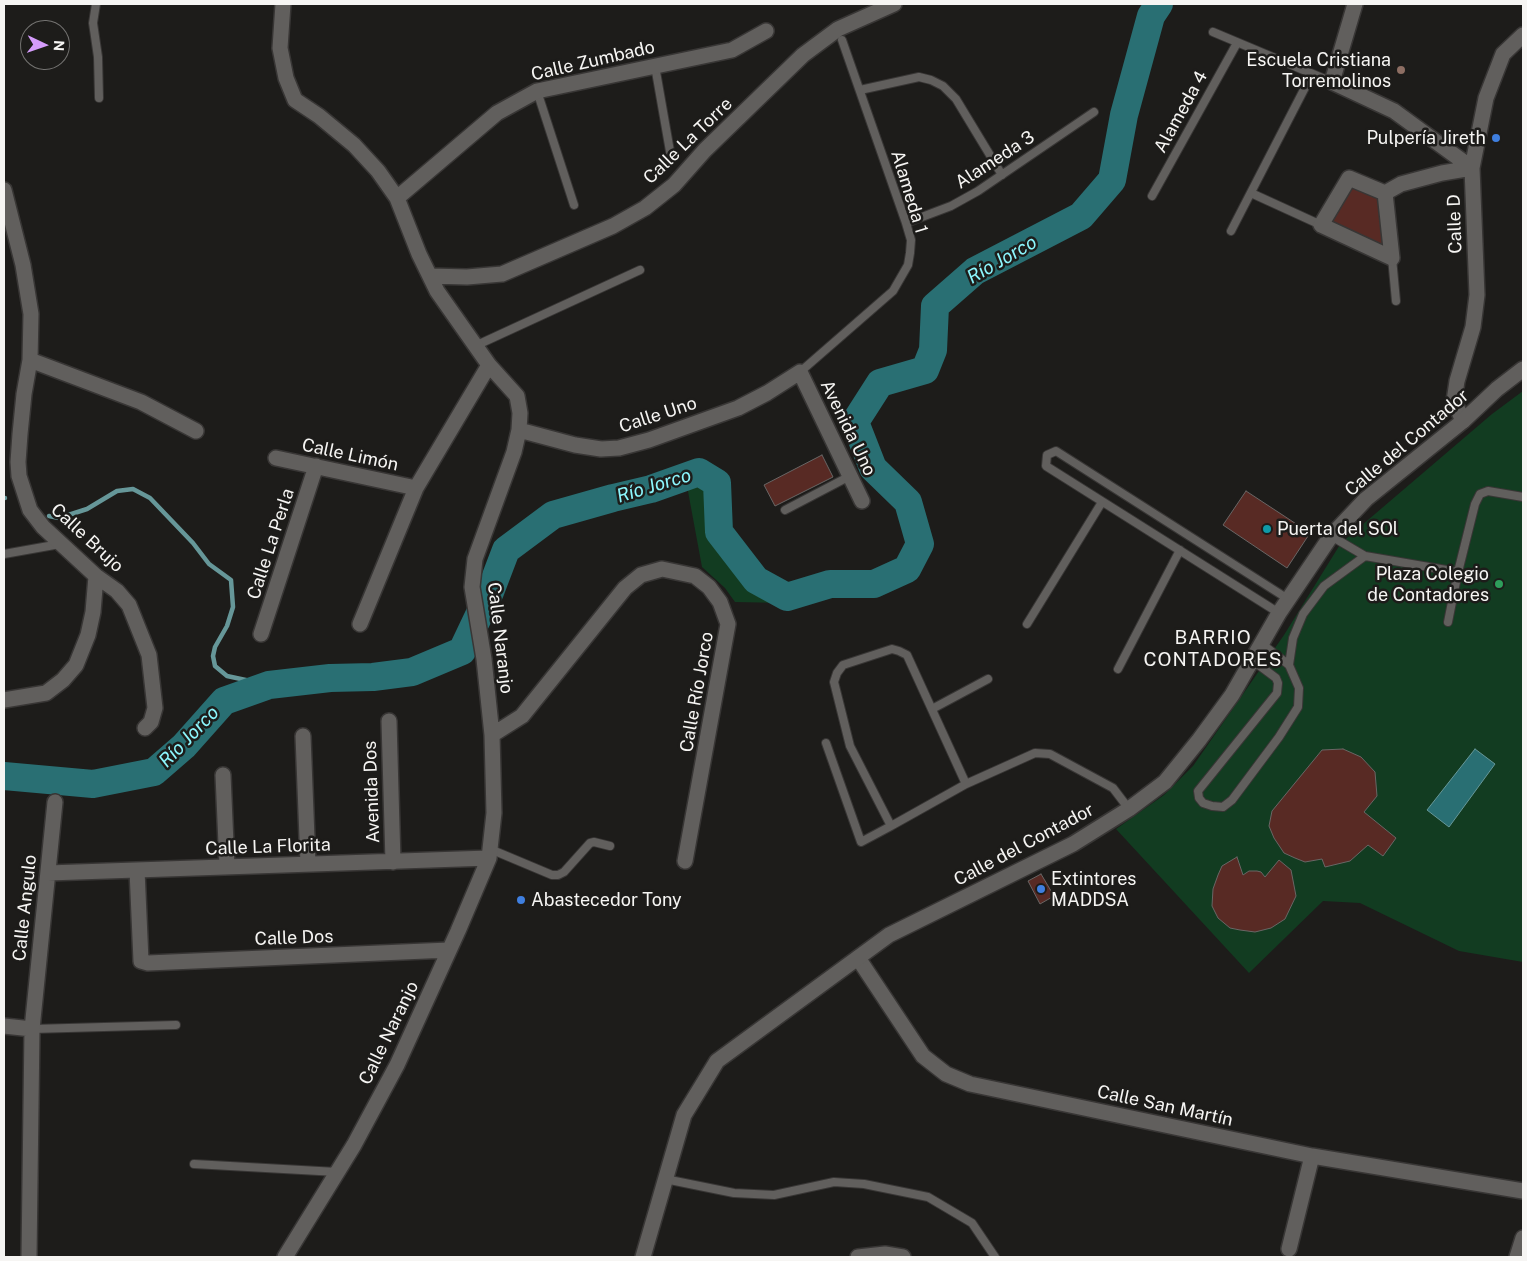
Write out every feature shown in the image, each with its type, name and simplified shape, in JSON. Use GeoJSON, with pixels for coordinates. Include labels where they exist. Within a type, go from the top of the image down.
{"type":"FeatureCollection","features":[{"type":"Feature","properties":{"kind":"street","name":"Calle Naranjo"},"geometry":{"type":"LineString","coordinates":[[283,4],[280,48],[286,78],[295,100],[319,116],[354,145],[378,171],[397,198],[419,254],[438,291],[488,365],[517,396],[520,413],[519,430],[514,452],[475,559],[472,586],[484,659],[492,735],[494,813],[489,854],[449,950],[397,1065],[354,1145],[285,1257]]}},
{"type":"Feature","properties":{"kind":"street","name":"Calle La Torre"},"geometry":{"type":"LineString","coordinates":[[430,276],[467,277],[502,274],[613,226],[645,208],[674,185],[705,150],[803,55],[838,29],[894,4]]}},
{"type":"Feature","properties":{"kind":"street"},"geometry":{"type":"LineString","coordinates":[[1355,4],[1332,82],[1394,111],[1472,168]]}},
{"type":"Feature","properties":{"kind":"street","name":"Calle Zumbado"},"geometry":{"type":"LineString","coordinates":[[397,198],[497,113],[537,91],[732,50],[766,31]]}},
{"type":"Feature","properties":{"kind":"street","name":"Calle D"},"geometry":{"type":"LineString","coordinates":[[1463,422],[1454,401],[1456,381],[1473,327],[1477,295],[1472,168],[1486,98],[1503,54],[1523,35]]}},
{"type":"Feature","properties":{"kind":"street"},"geometry":{"type":"LineString","coordinates":[[1385,193],[1401,184],[1442,173],[1472,168]]}},
{"type":"Feature","properties":{"kind":"street"},"geometry":{"type":"LineString","coordinates":[[1385,193],[1349,178],[1321,226],[1392,258]]}},
{"type":"Feature","properties":{"kind":"street","name":"Calle Brujo"},"geometry":{"type":"LineString","coordinates":[[4,190],[23,265],[31,314],[30,360],[20,434],[19,476],[30,510],[43,527],[96,576],[117,591],[129,605],[149,654],[155,708],[151,722],[145,728]]}},
{"type":"Feature","properties":{"kind":"street"},"geometry":{"type":"LineString","coordinates":[[1385,193],[1392,258]]}},
{"type":"Feature","properties":{"kind":"street"},"geometry":{"type":"LineString","coordinates":[[30,360],[141,402],[196,432]]}},
{"type":"Feature","properties":{"kind":"street"},"geometry":{"type":"LineString","coordinates":[[360,624],[416,488],[488,365]]}},
{"type":"Feature","properties":{"kind":"street","name":"Calle del Contador"},"geometry":{"type":"LineString","coordinates":[[642,1257],[684,1115],[716,1061],[889,935],[1073,844],[1129,809],[1165,782],[1232,695],[1279,613],[1331,536],[1366,499],[1463,422],[1497,389],[1523,369]]}},
{"type":"Feature","properties":{"kind":"street","name":"Calle Uno"},"geometry":{"type":"LineString","coordinates":[[519,430],[576,445],[601,449],[619,448],[649,440],[738,408],[767,394],[800,372]]}},
{"type":"Feature","properties":{"kind":"street","name":"Avenida Uno"},"geometry":{"type":"LineString","coordinates":[[800,372],[862,501]]}},
{"type":"Feature","properties":{"kind":"street","name":"Calle Limón"},"geometry":{"type":"LineString","coordinates":[[276,458],[416,488]]}},
{"type":"Feature","properties":{"kind":"street","name":"Calle La Perla"},"geometry":{"type":"LineString","coordinates":[[261,634],[316,466]]}},
{"type":"Feature","properties":{"kind":"street","name":"Calle Río Jorco"},"geometry":{"type":"LineString","coordinates":[[492,735],[522,716],[625,588],[641,575],[662,569],[695,576],[709,587],[720,602],[728,624],[685,861]]}},
{"type":"Feature","properties":{"kind":"street"},"geometry":{"type":"LineString","coordinates":[[4,700],[46,692],[63,680],[76,665],[88,635],[93,612],[96,576]]}},
{"type":"Feature","properties":{"kind":"street","name":"Avenida Dos"},"geometry":{"type":"LineString","coordinates":[[389,721],[393,862]]}},
{"type":"Feature","properties":{"kind":"street"},"geometry":{"type":"LineString","coordinates":[[303,736],[308,864]]}},
{"type":"Feature","properties":{"kind":"street"},"geometry":{"type":"LineString","coordinates":[[223,775],[227,867]]}},
{"type":"Feature","properties":{"kind":"street","name":"Calle Angulo"},"geometry":{"type":"LineString","coordinates":[[28,1257],[32,1029],[55,802]]}},
{"type":"Feature","properties":{"kind":"street","name":"Calle La Florita"},"geometry":{"type":"LineString","coordinates":[[48,874],[393,862],[489,854]]}},
{"type":"Feature","properties":{"kind":"street","name":"Calle Dos"},"geometry":{"type":"LineString","coordinates":[[137,870],[142,961],[148,963],[449,950]]}},
{"type":"Feature","properties":{"kind":"street","name":"Calle San Martín"},"geometry":{"type":"LineString","coordinates":[[858,958],[923,1056],[946,1074],[970,1084],[1312,1156],[1523,1191]]}},
{"type":"Feature","properties":{"kind":"street"},"geometry":{"type":"LineString","coordinates":[[4,1026],[32,1029]]}},
{"type":"Feature","properties":{"kind":"street"},"geometry":{"type":"LineString","coordinates":[[1289,1249],[1312,1156]]}},
{"type":"Feature","properties":{"kind":"street"},"geometry":{"type":"LineString","coordinates":[[1516,1257],[1523,1238]]}},
{"type":"Feature","properties":{"kind":"street"},"geometry":{"type":"LineString","coordinates":[[858,1257],[885,1254],[903,1257]]}},
{"type":"Feature","properties":{"kind":"lane"},"geometry":{"type":"LineString","coordinates":[[96,4],[93,22],[98,57],[99,98]]}},
{"type":"Feature","properties":{"kind":"lane"},"geometry":{"type":"LineString","coordinates":[[1213,32],[1332,82]]}},
{"type":"Feature","properties":{"kind":"lane","name":"Alameda 1"},"geometry":{"type":"LineString","coordinates":[[800,372],[893,291],[908,264],[911,240],[906,223],[842,40]]}},
{"type":"Feature","properties":{"kind":"lane","name":"Alameda 4"},"geometry":{"type":"LineString","coordinates":[[1152,196],[1237,42]]}},
{"type":"Feature","properties":{"kind":"lane"},"geometry":{"type":"LineString","coordinates":[[654,66],[672,157]]}},
{"type":"Feature","properties":{"kind":"lane"},"geometry":{"type":"LineString","coordinates":[[1231,230],[1312,74]]}},
{"type":"Feature","properties":{"kind":"lane"},"geometry":{"type":"LineString","coordinates":[[860,90],[919,77],[943,86],[956,99],[1002,175]]}},
{"type":"Feature","properties":{"kind":"lane"},"geometry":{"type":"LineString","coordinates":[[537,91],[574,205]]}},
{"type":"Feature","properties":{"kind":"lane","name":"Alameda 3"},"geometry":{"type":"LineString","coordinates":[[906,223],[951,206],[1002,175],[1094,112]]}},
{"type":"Feature","properties":{"kind":"lane"},"geometry":{"type":"LineString","coordinates":[[1251,193],[1321,226]]}},
{"type":"Feature","properties":{"kind":"lane"},"geometry":{"type":"LineString","coordinates":[[1392,258],[1396,301]]}},
{"type":"Feature","properties":{"kind":"lane"},"geometry":{"type":"LineString","coordinates":[[475,346],[640,270]]}},
{"type":"Feature","properties":{"kind":"lane"},"geometry":{"type":"LineString","coordinates":[[1279,613],[1046,466],[1047,455],[1056,451],[1288,599]]}},
{"type":"Feature","properties":{"kind":"lane"},"geometry":{"type":"LineString","coordinates":[[785,510],[850,476]]}},
{"type":"Feature","properties":{"kind":"lane"},"geometry":{"type":"LineString","coordinates":[[1448,622],[1475,504],[1480,494],[1488,491],[1523,497]]}},
{"type":"Feature","properties":{"kind":"lane"},"geometry":{"type":"LineString","coordinates":[[1027,624],[1102,502]]}},
{"type":"Feature","properties":{"kind":"lane"},"geometry":{"type":"LineString","coordinates":[[1331,536],[1365,556],[1458,572]]}},
{"type":"Feature","properties":{"kind":"lane"},"geometry":{"type":"LineString","coordinates":[[4,554],[62,543]]}},
{"type":"Feature","properties":{"kind":"lane"},"geometry":{"type":"LineString","coordinates":[[1118,668],[1180,550]]}},
{"type":"Feature","properties":{"kind":"lane"},"geometry":{"type":"LineString","coordinates":[[1289,665],[1294,638],[1303,614],[1324,586],[1365,556]]}},
{"type":"Feature","properties":{"kind":"lane"},"geometry":{"type":"LineString","coordinates":[[1252,660],[1276,678],[1278,683],[1277,693],[1198,791],[1199,798],[1204,803],[1212,806],[1223,807],[1232,800],[1280,737],[1298,706],[1299,688],[1289,665],[1262,644]]}},
{"type":"Feature","properties":{"kind":"lane"},"geometry":{"type":"LineString","coordinates":[[891,826],[850,746],[834,682],[837,673],[843,665],[892,649],[907,655],[966,784]]}},
{"type":"Feature","properties":{"kind":"lane"},"geometry":{"type":"LineString","coordinates":[[932,708],[988,679]]}},
{"type":"Feature","properties":{"kind":"lane"},"geometry":{"type":"LineString","coordinates":[[826,744],[861,842],[966,784],[1041,752],[1050,754],[1113,788],[1129,809]]}},
{"type":"Feature","properties":{"kind":"lane"},"geometry":{"type":"LineString","coordinates":[[489,854],[552,875],[558,875],[564,872],[590,843],[594,842],[610,846]]}},
{"type":"Feature","properties":{"kind":"lane"},"geometry":{"type":"LineString","coordinates":[[32,1029],[176,1025]]}},
{"type":"Feature","properties":{"kind":"lane"},"geometry":{"type":"LineString","coordinates":[[194,1164],[337,1172]]}},
{"type":"Feature","properties":{"kind":"lane"},"geometry":{"type":"LineString","coordinates":[[666,1179],[734,1193],[774,1196],[834,1182],[864,1184],[928,1197],[972,1222],[995,1257]]}},
{"type":"Feature","properties":{"kind":"green space"},"geometry":{"type":"Polygon","coordinates":[[[1523,391],[1523,962],[1459,951],[1360,903],[1323,901],[1249,973],[1116,829],[1164,795],[1193,766],[1284,635],[1341,543],[1492,414],[1523,391]]]}},
{"type":"Feature","properties":{"kind":"green space"},"geometry":{"type":"Polygon","coordinates":[[[706,485],[711,489],[713,534],[754,585],[785,603],[735,602],[725,588],[702,567],[687,486],[706,485]]]}},
{"type":"Feature","properties":{"kind":"water"},"geometry":{"type":"Polygon","coordinates":[[[1475,749],[1495,764],[1449,827],[1427,810],[1475,749]]]}},
{"type":"Feature","properties":{"kind":"building"},"geometry":{"type":"Polygon","coordinates":[[[1350,183],[1382,196],[1385,250],[1327,224],[1350,183]]]}},
{"type":"Feature","properties":{"kind":"building"},"geometry":{"type":"Polygon","coordinates":[[[822,455],[833,477],[775,506],[764,485],[822,455]]]}},
{"type":"Feature","properties":{"kind":"building","name":"Puerta del SOl"},"geometry":{"type":"Polygon","coordinates":[[[1246,491],[1310,533],[1287,568],[1223,525],[1246,491]]]}},
{"type":"Feature","properties":{"kind":"building"},"geometry":{"type":"Polygon","coordinates":[[[1343,749],[1361,757],[1375,772],[1377,796],[1364,812],[1396,838],[1383,856],[1368,845],[1350,861],[1325,867],[1322,859],[1305,862],[1284,853],[1269,826],[1272,811],[1322,750],[1343,749]]]}},
{"type":"Feature","properties":{"kind":"building"},"geometry":{"type":"Polygon","coordinates":[[[1237,857],[1243,875],[1249,871],[1257,871],[1261,872],[1265,877],[1279,860],[1291,870],[1296,896],[1285,919],[1271,928],[1255,932],[1230,928],[1218,918],[1212,906],[1213,889],[1222,866],[1237,857]]]}},
{"type":"Feature","properties":{"kind":"building","name":"Extintores MADDSA"},"geometry":{"type":"Polygon","coordinates":[[[1041,874],[1054,896],[1040,904],[1028,881],[1041,874]]]}},
{"type":"Feature","properties":{"kind":"waterway","name":"Río Jorco"},"geometry":{"type":"LineString","coordinates":[[4,776],[93,784],[154,772],[184,746],[224,701],[269,685],[412,672],[462,651],[490,592],[506,550],[553,515],[651,489],[699,472],[717,483],[719,532],[756,580],[787,597],[830,584],[874,584],[907,569],[920,544],[908,502],[873,468],[855,422],[880,383],[925,370],[933,350],[935,306],[975,271],[1081,216],[1112,180],[1124,115],[1151,16],[1159,4]]}},
{"type":"Feature","properties":{"kind":"waterway"},"geometry":{"type":"LineString","coordinates":[[49,516],[59,518],[87,509],[117,491],[133,489],[150,498],[193,543],[209,564],[231,580],[233,607],[227,626],[215,647],[213,656],[215,666],[227,676],[269,685]]}},
{"type":"Feature","properties":{"kind":"place","name":"Escuela Cristiana Torremolinos"},"geometry":{"type":"Point","coordinates":[1401,70]}},
{"type":"Feature","properties":{"kind":"place","name":"Pulpería Jireth"},"geometry":{"type":"Point","coordinates":[1496,138]}},
{"type":"Feature","properties":{"kind":"place","name":"Puerta del SOl"},"geometry":{"type":"Point","coordinates":[1267,529]}},
{"type":"Feature","properties":{"kind":"place","name":"Plaza Colegio de Contadores"},"geometry":{"type":"Point","coordinates":[1499,584]}},
{"type":"Feature","properties":{"kind":"place","name":"Extintores MADDSA"},"geometry":{"type":"Point","coordinates":[1041,889]}},
{"type":"Feature","properties":{"kind":"place","name":"Abastecedor Tony"},"geometry":{"type":"Point","coordinates":[521,900]}},
{"type":"Feature","properties":{"kind":"district","name":"BARRIO CONTADORES"},"geometry":{"type":"Point","coordinates":[1213,649]}}]}
